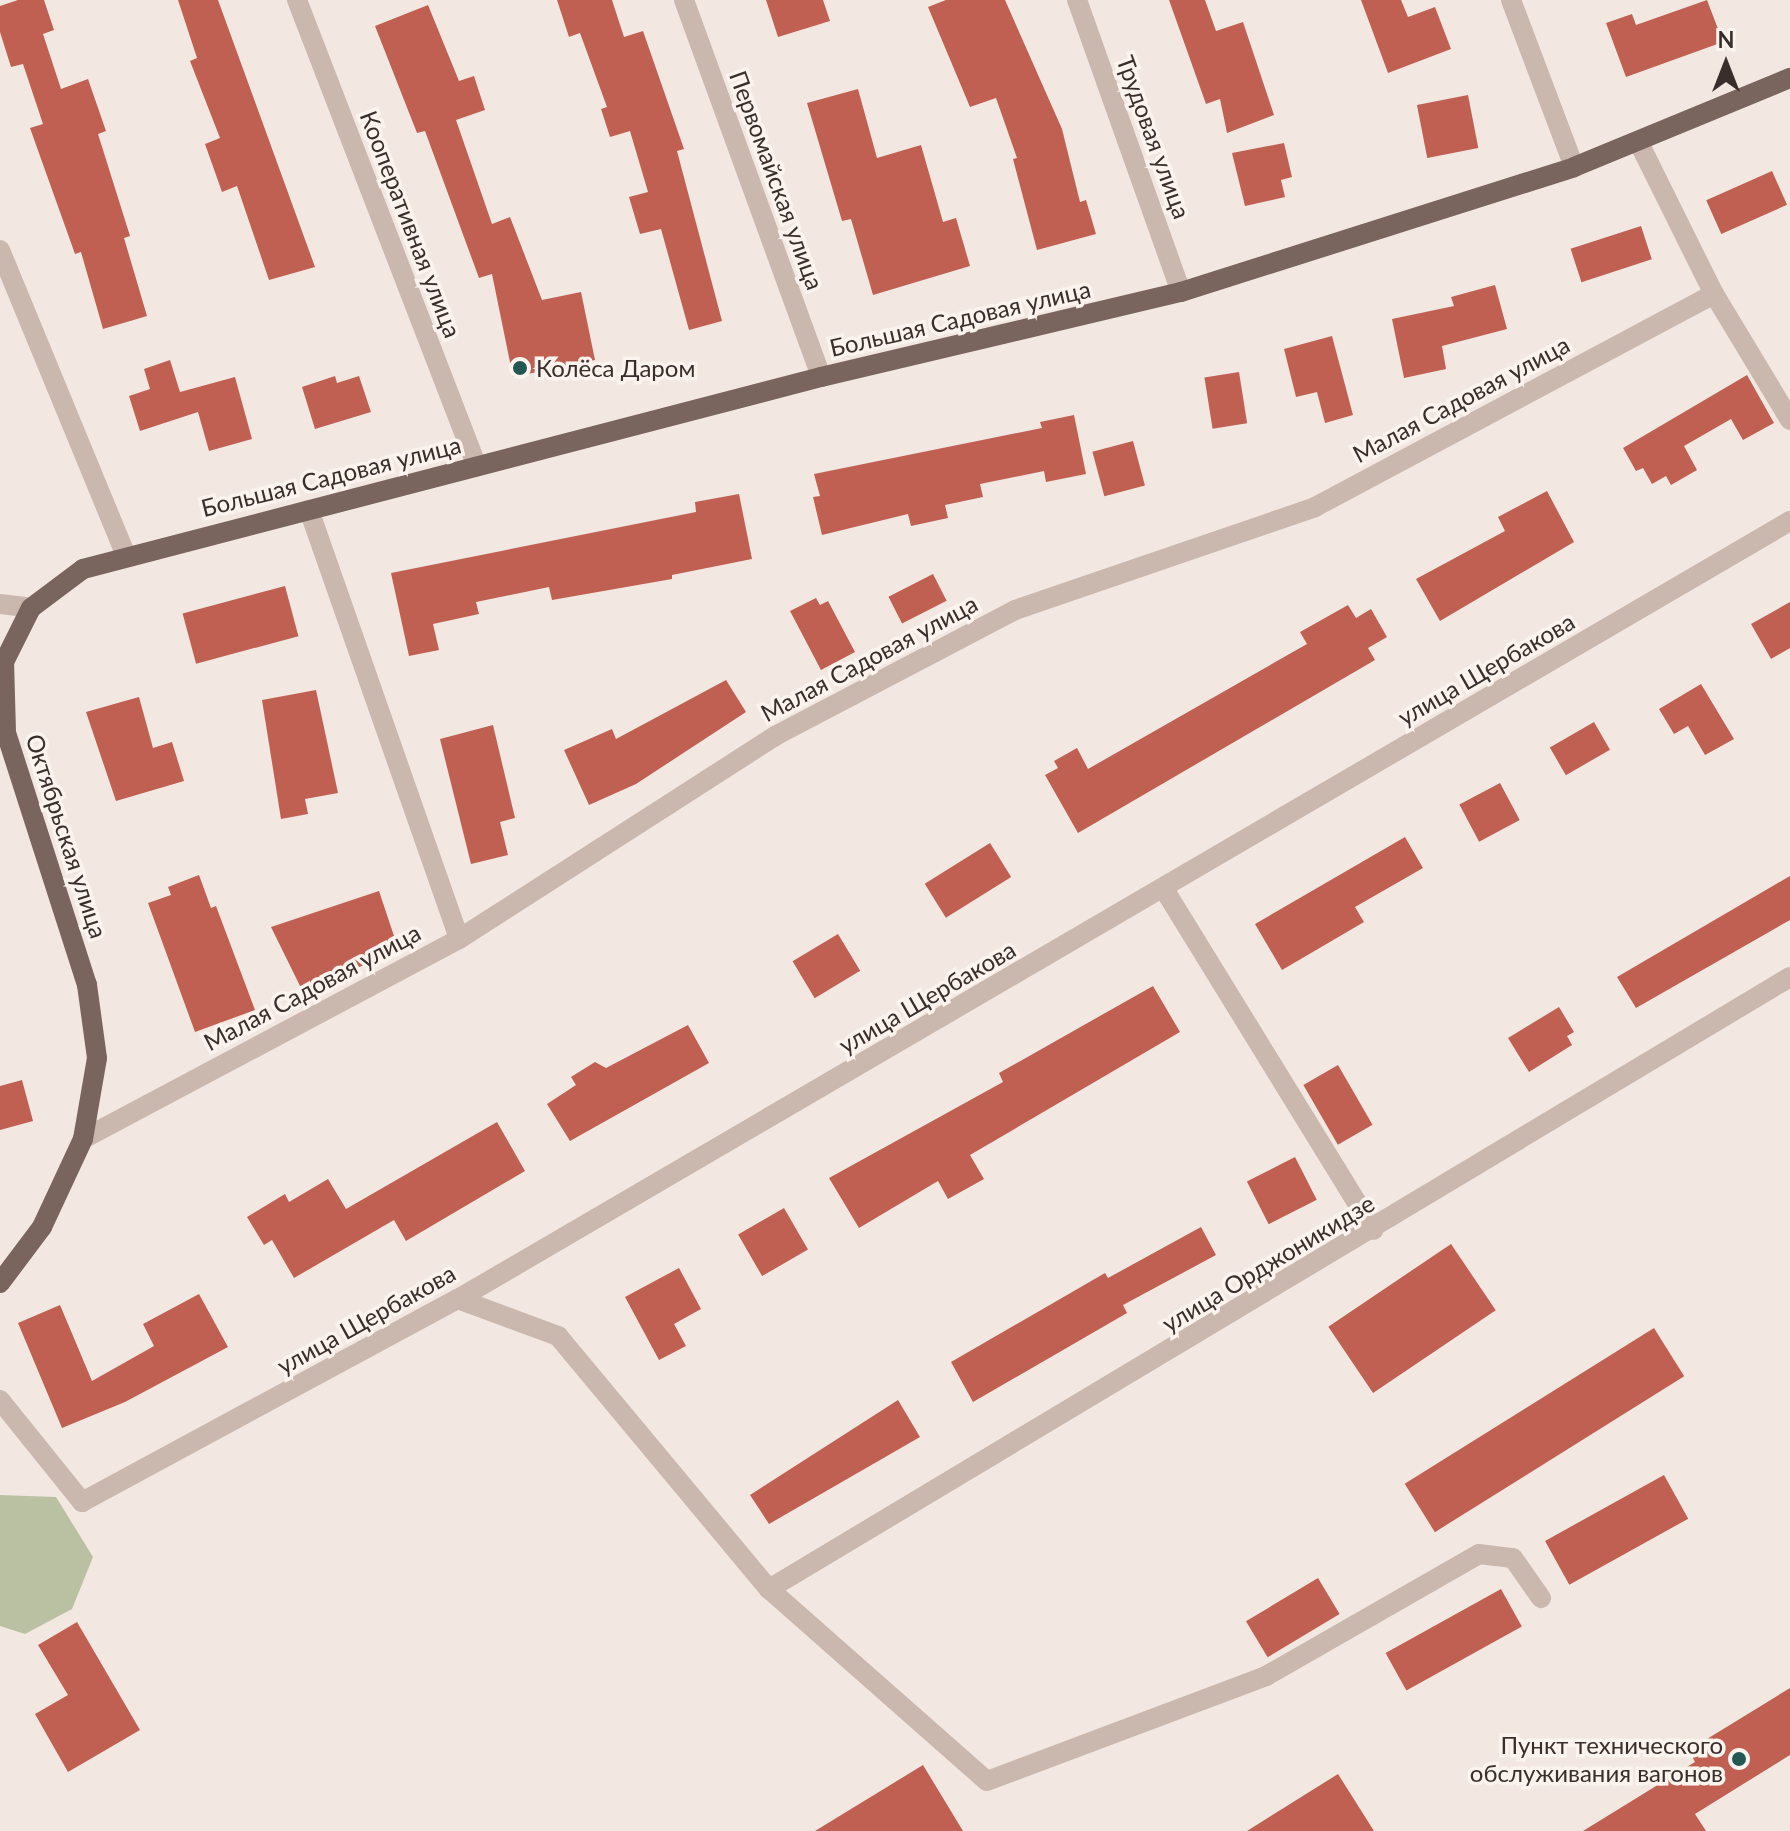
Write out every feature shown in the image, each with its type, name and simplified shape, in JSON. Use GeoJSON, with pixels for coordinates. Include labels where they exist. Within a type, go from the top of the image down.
{"type":"FeatureCollection","features":[{"type":"Feature","properties":{"kind":"main road","name":"Большая Садовая улица"},"geometry":{"type":"LineString","coordinates":[[126,555],[821,377],[1181,292],[1574,167],[1790,78]]}},
{"type":"Feature","properties":{"kind":"main road","name":"Октябрьская улица"},"geometry":{"type":"LineString","coordinates":[[0,1283],[42,1227],[83,1139],[97,1058],[87,985],[6,732],[4,662],[31,608],[83,569],[126,555]]}},
{"type":"Feature","properties":{"kind":"street","name":"Кооперативная улица"},"geometry":{"type":"LineString","coordinates":[[297,0],[477,466]]}},
{"type":"Feature","properties":{"kind":"street","name":"Первомайская улица"},"geometry":{"type":"LineString","coordinates":[[684,0],[821,377]]}},
{"type":"Feature","properties":{"kind":"street","name":"Трудовая улица"},"geometry":{"type":"LineString","coordinates":[[1077,0],[1181,292]]}},
{"type":"Feature","properties":{"kind":"street"},"geometry":{"type":"LineString","coordinates":[[1511,0],[1574,167]]}},
{"type":"Feature","properties":{"kind":"street"},"geometry":{"type":"LineString","coordinates":[[1638,141],[1714,294],[1790,420]]}},
{"type":"Feature","properties":{"kind":"street"},"geometry":{"type":"LineString","coordinates":[[0,250],[126,555]]}},
{"type":"Feature","properties":{"kind":"street","name":"Малая Садовая улица"},"geometry":{"type":"LineString","coordinates":[[83,1139],[459,939],[775,736],[1015,610],[1315,507],[1714,294]]}},
{"type":"Feature","properties":{"kind":"street"},"geometry":{"type":"LineString","coordinates":[[309,510],[459,939]]}},
{"type":"Feature","properties":{"kind":"street","name":"улица Щербакова"},"geometry":{"type":"LineString","coordinates":[[0,1400],[82,1502],[458,1299],[1790,521]]}},
{"type":"Feature","properties":{"kind":"street"},"geometry":{"type":"LineString","coordinates":[[0,604],[31,608]]}},
{"type":"Feature","properties":{"kind":"street"},"geometry":{"type":"LineString","coordinates":[[1164,889],[1374,1230]]}},
{"type":"Feature","properties":{"kind":"street","name":"улица Орджоникидзе"},"geometry":{"type":"LineString","coordinates":[[769,1589],[1374,1230],[1790,977]]}},
{"type":"Feature","properties":{"kind":"street"},"geometry":{"type":"LineString","coordinates":[[458,1299],[558,1336],[769,1589],[987,1781],[1266,1676],[1479,1554],[1513,1558],[1541,1598]]}},
{"type":"Feature","properties":{"kind":"green space"},"geometry":{"type":"Polygon","coordinates":[[[0,1495],[56,1497],[93,1557],[72,1609],[25,1634],[0,1626],[0,1495]]]}},
{"type":"Feature","properties":{"kind":"building"},"geometry":{"type":"Polygon","coordinates":[[[18,0],[44,0],[54,30],[43,34],[61,89],[88,79],[106,131],[98,134],[130,236],[124,238],[147,316],[103,329],[81,252],[75,254],[30,128],[43,124],[23,64],[11,67],[0,32],[0,6],[18,0]]]}},
{"type":"Feature","properties":{"kind":"building"},"geometry":{"type":"Polygon","coordinates":[[[178,0],[218,0],[315,267],[269,280],[237,186],[222,192],[205,144],[220,138],[190,61],[197,58],[178,0]]]}},
{"type":"Feature","properties":{"kind":"building"},"geometry":{"type":"Polygon","coordinates":[[[557,0],[612,0],[624,37],[643,31],[684,149],[677,151],[722,321],[689,330],[661,229],[640,234],[629,197],[648,192],[630,131],[610,137],[601,109],[607,107],[580,33],[569,37],[557,0]]]}},
{"type":"Feature","properties":{"kind":"building"},"geometry":{"type":"Polygon","coordinates":[[[766,0],[823,0],[830,21],[778,37],[766,0]]]}},
{"type":"Feature","properties":{"kind":"building"},"geometry":{"type":"Polygon","coordinates":[[[946,0],[1005,0],[1062,129],[1080,202],[1086,200],[1096,234],[1037,250],[1013,159],[1017,158],[996,98],[970,107],[928,7],[946,0]]]}},
{"type":"Feature","properties":{"kind":"building"},"geometry":{"type":"Polygon","coordinates":[[[1169,0],[1205,0],[1216,31],[1243,22],[1274,115],[1227,133],[1220,99],[1206,104],[1169,0]]]}},
{"type":"Feature","properties":{"kind":"building"},"geometry":{"type":"Polygon","coordinates":[[[1361,0],[1401,0],[1408,17],[1435,7],[1451,49],[1388,73],[1361,0]]]}},
{"type":"Feature","properties":{"kind":"building"},"geometry":{"type":"Polygon","coordinates":[[[1707,0],[1723,42],[1626,77],[1606,23],[1632,14],[1636,25],[1707,0]]]}},
{"type":"Feature","properties":{"kind":"building"},"geometry":{"type":"Polygon","coordinates":[[[428,5],[459,81],[474,76],[485,110],[456,120],[492,224],[510,217],[542,300],[581,292],[595,360],[513,377],[492,274],[479,278],[425,131],[417,133],[375,26],[428,5]]]}},
{"type":"Feature","properties":{"kind":"building"},"geometry":{"type":"Polygon","coordinates":[[[858,89],[877,158],[921,145],[943,222],[956,218],[970,266],[873,295],[851,219],[842,221],[807,103],[858,89]]]}},
{"type":"Feature","properties":{"kind":"building"},"geometry":{"type":"Polygon","coordinates":[[[1468,95],[1478,148],[1427,158],[1417,105],[1468,95]]]}},
{"type":"Feature","properties":{"kind":"building"},"geometry":{"type":"Polygon","coordinates":[[[1284,143],[1292,177],[1281,180],[1285,197],[1245,206],[1232,153],[1284,143]]]}},
{"type":"Feature","properties":{"kind":"building"},"geometry":{"type":"Polygon","coordinates":[[[1772,171],[1787,205],[1721,234],[1706,200],[1772,171]]]}},
{"type":"Feature","properties":{"kind":"building"},"geometry":{"type":"Polygon","coordinates":[[[1641,226],[1652,259],[1581,282],[1571,249],[1641,226]]]}},
{"type":"Feature","properties":{"kind":"building"},"geometry":{"type":"Polygon","coordinates":[[[1495,285],[1507,329],[1442,346],[1446,369],[1404,378],[1392,319],[1454,306],[1451,297],[1495,285]]]}},
{"type":"Feature","properties":{"kind":"building"},"geometry":{"type":"Polygon","coordinates":[[[1332,336],[1353,415],[1325,423],[1317,392],[1296,397],[1284,349],[1332,336]]]}},
{"type":"Feature","properties":{"kind":"building"},"geometry":{"type":"Polygon","coordinates":[[[170,360],[180,392],[235,377],[252,439],[209,451],[198,412],[140,431],[129,396],[150,389],[144,369],[170,360]]]}},
{"type":"Feature","properties":{"kind":"building"},"geometry":{"type":"Polygon","coordinates":[[[1239,372],[1247,423],[1213,429],[1204,377],[1239,372]]]}},
{"type":"Feature","properties":{"kind":"building"},"geometry":{"type":"Polygon","coordinates":[[[1747,375],[1774,423],[1743,440],[1731,419],[1684,446],[1697,470],[1671,485],[1666,476],[1652,484],[1643,468],[1636,471],[1623,448],[1747,375]]]}},
{"type":"Feature","properties":{"kind":"building"},"geometry":{"type":"Polygon","coordinates":[[[335,376],[337,383],[359,376],[371,412],[315,429],[302,387],[335,376]]]}},
{"type":"Feature","properties":{"kind":"building"},"geometry":{"type":"Polygon","coordinates":[[[1074,415],[1086,474],[1046,482],[1044,471],[980,484],[983,497],[945,505],[948,518],[911,526],[908,514],[822,535],[813,497],[820,496],[814,474],[1042,428],[1040,422],[1074,415]]]}},
{"type":"Feature","properties":{"kind":"building"},"geometry":{"type":"Polygon","coordinates":[[[1133,441],[1145,485],[1104,496],[1092,452],[1133,441]]]}},
{"type":"Feature","properties":{"kind":"building"},"geometry":{"type":"Polygon","coordinates":[[[1547,491],[1574,542],[1440,621],[1416,579],[1505,531],[1498,517],[1547,491]]]}},
{"type":"Feature","properties":{"kind":"building"},"geometry":{"type":"Polygon","coordinates":[[[739,494],[752,559],[672,575],[672,579],[552,600],[549,587],[476,602],[479,614],[433,624],[439,650],[409,656],[391,573],[696,512],[695,502],[739,494]]]}},
{"type":"Feature","properties":{"kind":"building"},"geometry":{"type":"Polygon","coordinates":[[[933,574],[947,601],[902,623],[888,597],[933,574]]]}},
{"type":"Feature","properties":{"kind":"building"},"geometry":{"type":"Polygon","coordinates":[[[285,586],[298,636],[196,664],[183,613],[285,586]]]}},
{"type":"Feature","properties":{"kind":"building"},"geometry":{"type":"Polygon","coordinates":[[[816,598],[820,605],[828,601],[855,652],[821,670],[790,611],[816,598]]]}},
{"type":"Feature","properties":{"kind":"building"},"geometry":{"type":"Polygon","coordinates":[[[1790,602],[1790,648],[1771,659],[1751,624],[1790,602]]]}},
{"type":"Feature","properties":{"kind":"building"},"geometry":{"type":"Polygon","coordinates":[[[1348,605],[1356,618],[1371,609],[1387,637],[1368,648],[1375,660],[1078,833],[1045,775],[1058,768],[1054,761],[1077,748],[1088,769],[1307,644],[1300,632],[1348,605]]]}},
{"type":"Feature","properties":{"kind":"building"},"geometry":{"type":"Polygon","coordinates":[[[726,680],[746,712],[636,784],[589,805],[564,750],[612,729],[616,739],[726,680]]]}},
{"type":"Feature","properties":{"kind":"building"},"geometry":{"type":"Polygon","coordinates":[[[1701,684],[1734,739],[1705,755],[1688,726],[1674,734],[1659,709],[1701,684]]]}},
{"type":"Feature","properties":{"kind":"building"},"geometry":{"type":"Polygon","coordinates":[[[316,690],[338,793],[305,799],[308,814],[281,819],[262,700],[316,690]]]}},
{"type":"Feature","properties":{"kind":"building"},"geometry":{"type":"Polygon","coordinates":[[[139,697],[153,748],[172,742],[184,781],[116,801],[86,712],[139,697]]]}},
{"type":"Feature","properties":{"kind":"building"},"geometry":{"type":"Polygon","coordinates":[[[1594,722],[1610,750],[1566,775],[1550,748],[1594,722]]]}},
{"type":"Feature","properties":{"kind":"building"},"geometry":{"type":"Polygon","coordinates":[[[493,725],[515,818],[500,822],[508,855],[471,864],[440,739],[493,725]]]}},
{"type":"Feature","properties":{"kind":"building"},"geometry":{"type":"Polygon","coordinates":[[[1500,783],[1520,820],[1479,842],[1459,805],[1500,783]]]}},
{"type":"Feature","properties":{"kind":"building"},"geometry":{"type":"Polygon","coordinates":[[[1405,837],[1423,868],[1355,907],[1364,922],[1282,970],[1255,924],[1405,837]]]}},
{"type":"Feature","properties":{"kind":"building"},"geometry":{"type":"Polygon","coordinates":[[[990,843],[1011,877],[946,918],[925,884],[990,843]]]}},
{"type":"Feature","properties":{"kind":"building"},"geometry":{"type":"Polygon","coordinates":[[[199,875],[211,908],[216,906],[255,1010],[195,1032],[148,903],[171,895],[168,887],[199,875]]]}},
{"type":"Feature","properties":{"kind":"building"},"geometry":{"type":"Polygon","coordinates":[[[1790,876],[1790,920],[1636,1008],[1617,977],[1790,876]]]}},
{"type":"Feature","properties":{"kind":"building"},"geometry":{"type":"Polygon","coordinates":[[[379,891],[399,951],[302,990],[271,927],[379,891]]]}},
{"type":"Feature","properties":{"kind":"building"},"geometry":{"type":"Polygon","coordinates":[[[838,934],[860,971],[815,998],[793,961],[838,934]]]}},
{"type":"Feature","properties":{"kind":"building"},"geometry":{"type":"Polygon","coordinates":[[[1153,986],[1180,1032],[970,1155],[984,1179],[948,1199],[938,1181],[859,1228],[829,1178],[1003,1082],[999,1073],[1153,986]]]}},
{"type":"Feature","properties":{"kind":"building"},"geometry":{"type":"Polygon","coordinates":[[[1559,1007],[1574,1032],[1567,1036],[1572,1045],[1529,1072],[1508,1038],[1559,1007]]]}},
{"type":"Feature","properties":{"kind":"building"},"geometry":{"type":"Polygon","coordinates":[[[688,1025],[709,1063],[570,1141],[547,1104],[576,1085],[571,1077],[595,1062],[606,1068],[688,1025]]]}},
{"type":"Feature","properties":{"kind":"building"},"geometry":{"type":"Polygon","coordinates":[[[1338,1065],[1372,1125],[1338,1145],[1303,1085],[1338,1065]]]}},
{"type":"Feature","properties":{"kind":"building"},"geometry":{"type":"Polygon","coordinates":[[[22,1080],[33,1121],[0,1130],[0,1086],[22,1080]]]}},
{"type":"Feature","properties":{"kind":"building"},"geometry":{"type":"Polygon","coordinates":[[[497,1122],[525,1171],[406,1241],[394,1220],[294,1278],[272,1240],[264,1245],[247,1217],[285,1194],[289,1202],[328,1179],[346,1209],[497,1122]]]}},
{"type":"Feature","properties":{"kind":"building"},"geometry":{"type":"Polygon","coordinates":[[[1295,1157],[1317,1200],[1269,1224],[1247,1182],[1295,1157]]]}},
{"type":"Feature","properties":{"kind":"building"},"geometry":{"type":"Polygon","coordinates":[[[784,1208],[808,1250],[762,1276],[738,1234],[784,1208]]]}},
{"type":"Feature","properties":{"kind":"building"},"geometry":{"type":"Polygon","coordinates":[[[1201,1227],[1216,1255],[1123,1305],[1127,1313],[973,1402],[951,1362],[1105,1273],[1108,1278],[1201,1227]]]}},
{"type":"Feature","properties":{"kind":"building"},"geometry":{"type":"Polygon","coordinates":[[[1451,1244],[1496,1310],[1373,1393],[1328,1327],[1451,1244]]]}},
{"type":"Feature","properties":{"kind":"building"},"geometry":{"type":"Polygon","coordinates":[[[679,1268],[701,1309],[674,1324],[686,1346],[659,1360],[625,1297],[679,1268]]]}},
{"type":"Feature","properties":{"kind":"building"},"geometry":{"type":"Polygon","coordinates":[[[199,1294],[228,1347],[125,1402],[62,1428],[18,1323],[60,1305],[92,1381],[154,1346],[143,1324],[199,1294]]]}},
{"type":"Feature","properties":{"kind":"building"},"geometry":{"type":"Polygon","coordinates":[[[1654,1328],[1684,1376],[1435,1532],[1405,1484],[1654,1328]]]}},
{"type":"Feature","properties":{"kind":"building"},"geometry":{"type":"Polygon","coordinates":[[[898,1400],[920,1437],[769,1524],[750,1495],[898,1400]]]}},
{"type":"Feature","properties":{"kind":"building"},"geometry":{"type":"Polygon","coordinates":[[[1664,1475],[1688,1519],[1569,1585],[1545,1541],[1664,1475]]]}},
{"type":"Feature","properties":{"kind":"building"},"geometry":{"type":"Polygon","coordinates":[[[1318,1578],[1340,1614],[1268,1657],[1246,1621],[1318,1578]]]}},
{"type":"Feature","properties":{"kind":"building"},"geometry":{"type":"Polygon","coordinates":[[[1501,1589],[1522,1627],[1406,1691],[1386,1653],[1501,1589]]]}},
{"type":"Feature","properties":{"kind":"building"},"geometry":{"type":"Polygon","coordinates":[[[77,1622],[140,1730],[68,1772],[35,1714],[68,1695],[38,1645],[77,1622]]]}},
{"type":"Feature","properties":{"kind":"building","name":"Пункт технического обслуживания вагонов"},"geometry":{"type":"Polygon","coordinates":[[[1790,1688],[1790,1755],[1695,1814],[1706,1831],[1583,1831],[1695,1762],[1689,1750],[1790,1688]]]}},
{"type":"Feature","properties":{"kind":"building"},"geometry":{"type":"Polygon","coordinates":[[[923,1765],[963,1831],[815,1831],[923,1765]]]}},
{"type":"Feature","properties":{"kind":"building"},"geometry":{"type":"Polygon","coordinates":[[[1338,1774],[1374,1831],[1247,1831],[1338,1774]]]}},
{"type":"Feature","properties":{"kind":"place","name":"Колёса Даром"},"geometry":{"type":"Point","coordinates":[520,368]}},
{"type":"Feature","properties":{"kind":"place","name":"Пункт технического обслуживания вагонов"},"geometry":{"type":"Point","coordinates":[1739,1759]}}]}
